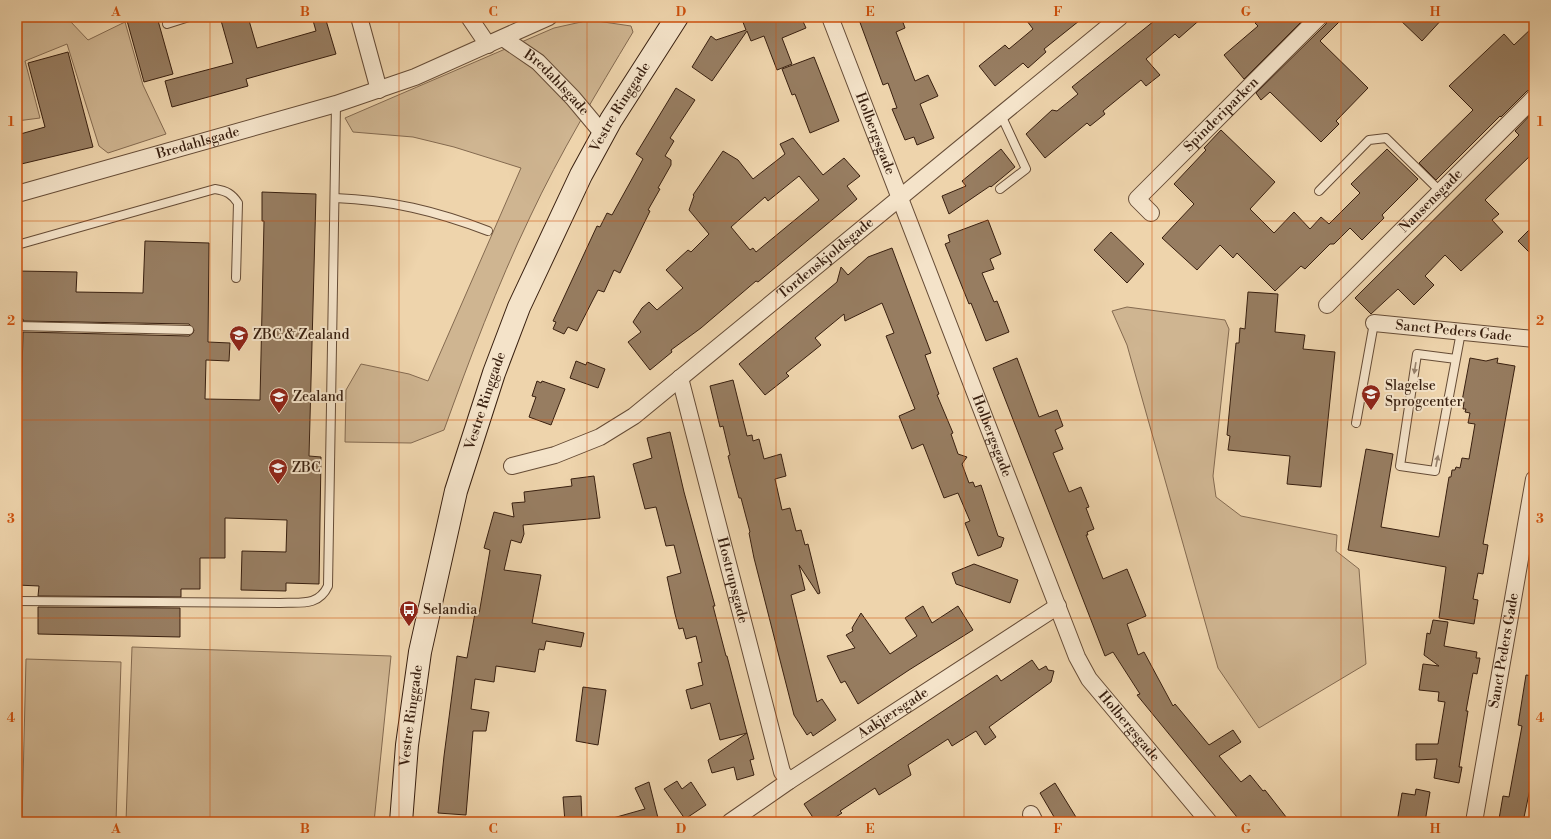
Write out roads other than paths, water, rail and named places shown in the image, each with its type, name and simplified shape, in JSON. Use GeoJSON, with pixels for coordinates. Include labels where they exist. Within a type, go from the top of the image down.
{"type":"FeatureCollection","features":[{"type":"Feature","properties":{"kind":"street"},"geometry":{"type":"LineString","coordinates":[[359,17],[379,90]]}},
{"type":"Feature","properties":{"kind":"street"},"geometry":{"type":"LineString","coordinates":[[469,17],[488,45]]}},
{"type":"Feature","properties":{"kind":"street","name":"Bredahlsgade"},"geometry":{"type":"LineString","coordinates":[[17,194],[336,104],[379,90],[415,78],[549,17]]}},
{"type":"Feature","properties":{"kind":"street","name":"Holbergsgade"},"geometry":{"type":"LineString","coordinates":[[830,17],[1077,657],[1090,679],[1209,822]]}},
{"type":"Feature","properties":{"kind":"street","name":"Tordenskjoldsgade"},"geometry":{"type":"LineString","coordinates":[[512,466],[555,455],[600,437],[634,416],[1120,17]]}},
{"type":"Feature","properties":{"kind":"street","name":"Spinderiparken"},"geometry":{"type":"LineString","coordinates":[[1151,213],[1136,199],[1319,17]]}},
{"type":"Feature","properties":{"kind":"street","name":"Vestre Ringgade"},"geometry":{"type":"LineString","coordinates":[[401,822],[407,744],[420,652],[456,491],[494,373],[519,307],[581,175],[603,134],[673,18]]}},
{"type":"Feature","properties":{"kind":"street","name":"Bredahlsgade"},"geometry":{"type":"LineString","coordinates":[[503,38],[538,62],[573,98],[603,134]]}},
{"type":"Feature","properties":{"kind":"street","name":"Nansensgade"},"geometry":{"type":"LineString","coordinates":[[1328,305],[1534,98]]}},
{"type":"Feature","properties":{"kind":"street","name":"Sanct Peders Gade"},"geometry":{"type":"LineString","coordinates":[[1374,323],[1534,339]]}},
{"type":"Feature","properties":{"kind":"street","name":"Hostrupsgade"},"geometry":{"type":"LineString","coordinates":[[680,378],[782,772],[789,781]]}},
{"type":"Feature","properties":{"kind":"street","name":"Sanct Peders Gade"},"geometry":{"type":"LineString","coordinates":[[1474,822],[1534,479]]}},
{"type":"Feature","properties":{"kind":"street","name":"Aakjærsgade"},"geometry":{"type":"LineString","coordinates":[[730,822],[789,781],[1058,606]]}},
{"type":"Feature","properties":{"kind":"lane"},"geometry":{"type":"LineString","coordinates":[[166,24],[189,17]]}},
{"type":"Feature","properties":{"kind":"lane"},"geometry":{"type":"LineString","coordinates":[[17,600],[280,603],[312,602],[324,595],[328,586],[336,104]]}},
{"type":"Feature","properties":{"kind":"lane"},"geometry":{"type":"LineString","coordinates":[[1000,189],[1026,169],[1001,115]]}},
{"type":"Feature","properties":{"kind":"lane"},"geometry":{"type":"LineString","coordinates":[[1320,191],[1369,140],[1386,138],[1441,192]]}},
{"type":"Feature","properties":{"kind":"lane"},"geometry":{"type":"LineString","coordinates":[[17,245],[215,189],[224,190],[232,194],[238,203],[236,278]]}},
{"type":"Feature","properties":{"kind":"lane"},"geometry":{"type":"LineString","coordinates":[[335,198],[374,200],[413,207],[451,217],[488,231]]}},
{"type":"Feature","properties":{"kind":"lane"},"geometry":{"type":"LineString","coordinates":[[1356,424],[1374,323]]}},
{"type":"Feature","properties":{"kind":"lane"},"geometry":{"type":"LineString","coordinates":[[17,326],[188,330]]}},
{"type":"Feature","properties":{"kind":"lane"},"geometry":{"type":"LineString","coordinates":[[1456,359],[1417,354],[1400,466],[1435,471],[1456,359],[1461,332]]}},
{"type":"Feature","properties":{"kind":"place","name":"ZBC & Zealand"},"geometry":{"type":"Point","coordinates":[239,352]}},
{"type":"Feature","properties":{"kind":"place","name":"Slagelse Sprogcenter"},"geometry":{"type":"Point","coordinates":[1371,411]}},
{"type":"Feature","properties":{"kind":"place","name":"Zealand"},"geometry":{"type":"Point","coordinates":[279,414]}},
{"type":"Feature","properties":{"kind":"place","name":"ZBC"},"geometry":{"type":"Point","coordinates":[278,485]}},
{"type":"Feature","properties":{"kind":"place","name":"Selandia"},"geometry":{"type":"Point","coordinates":[409,627]}}]}
